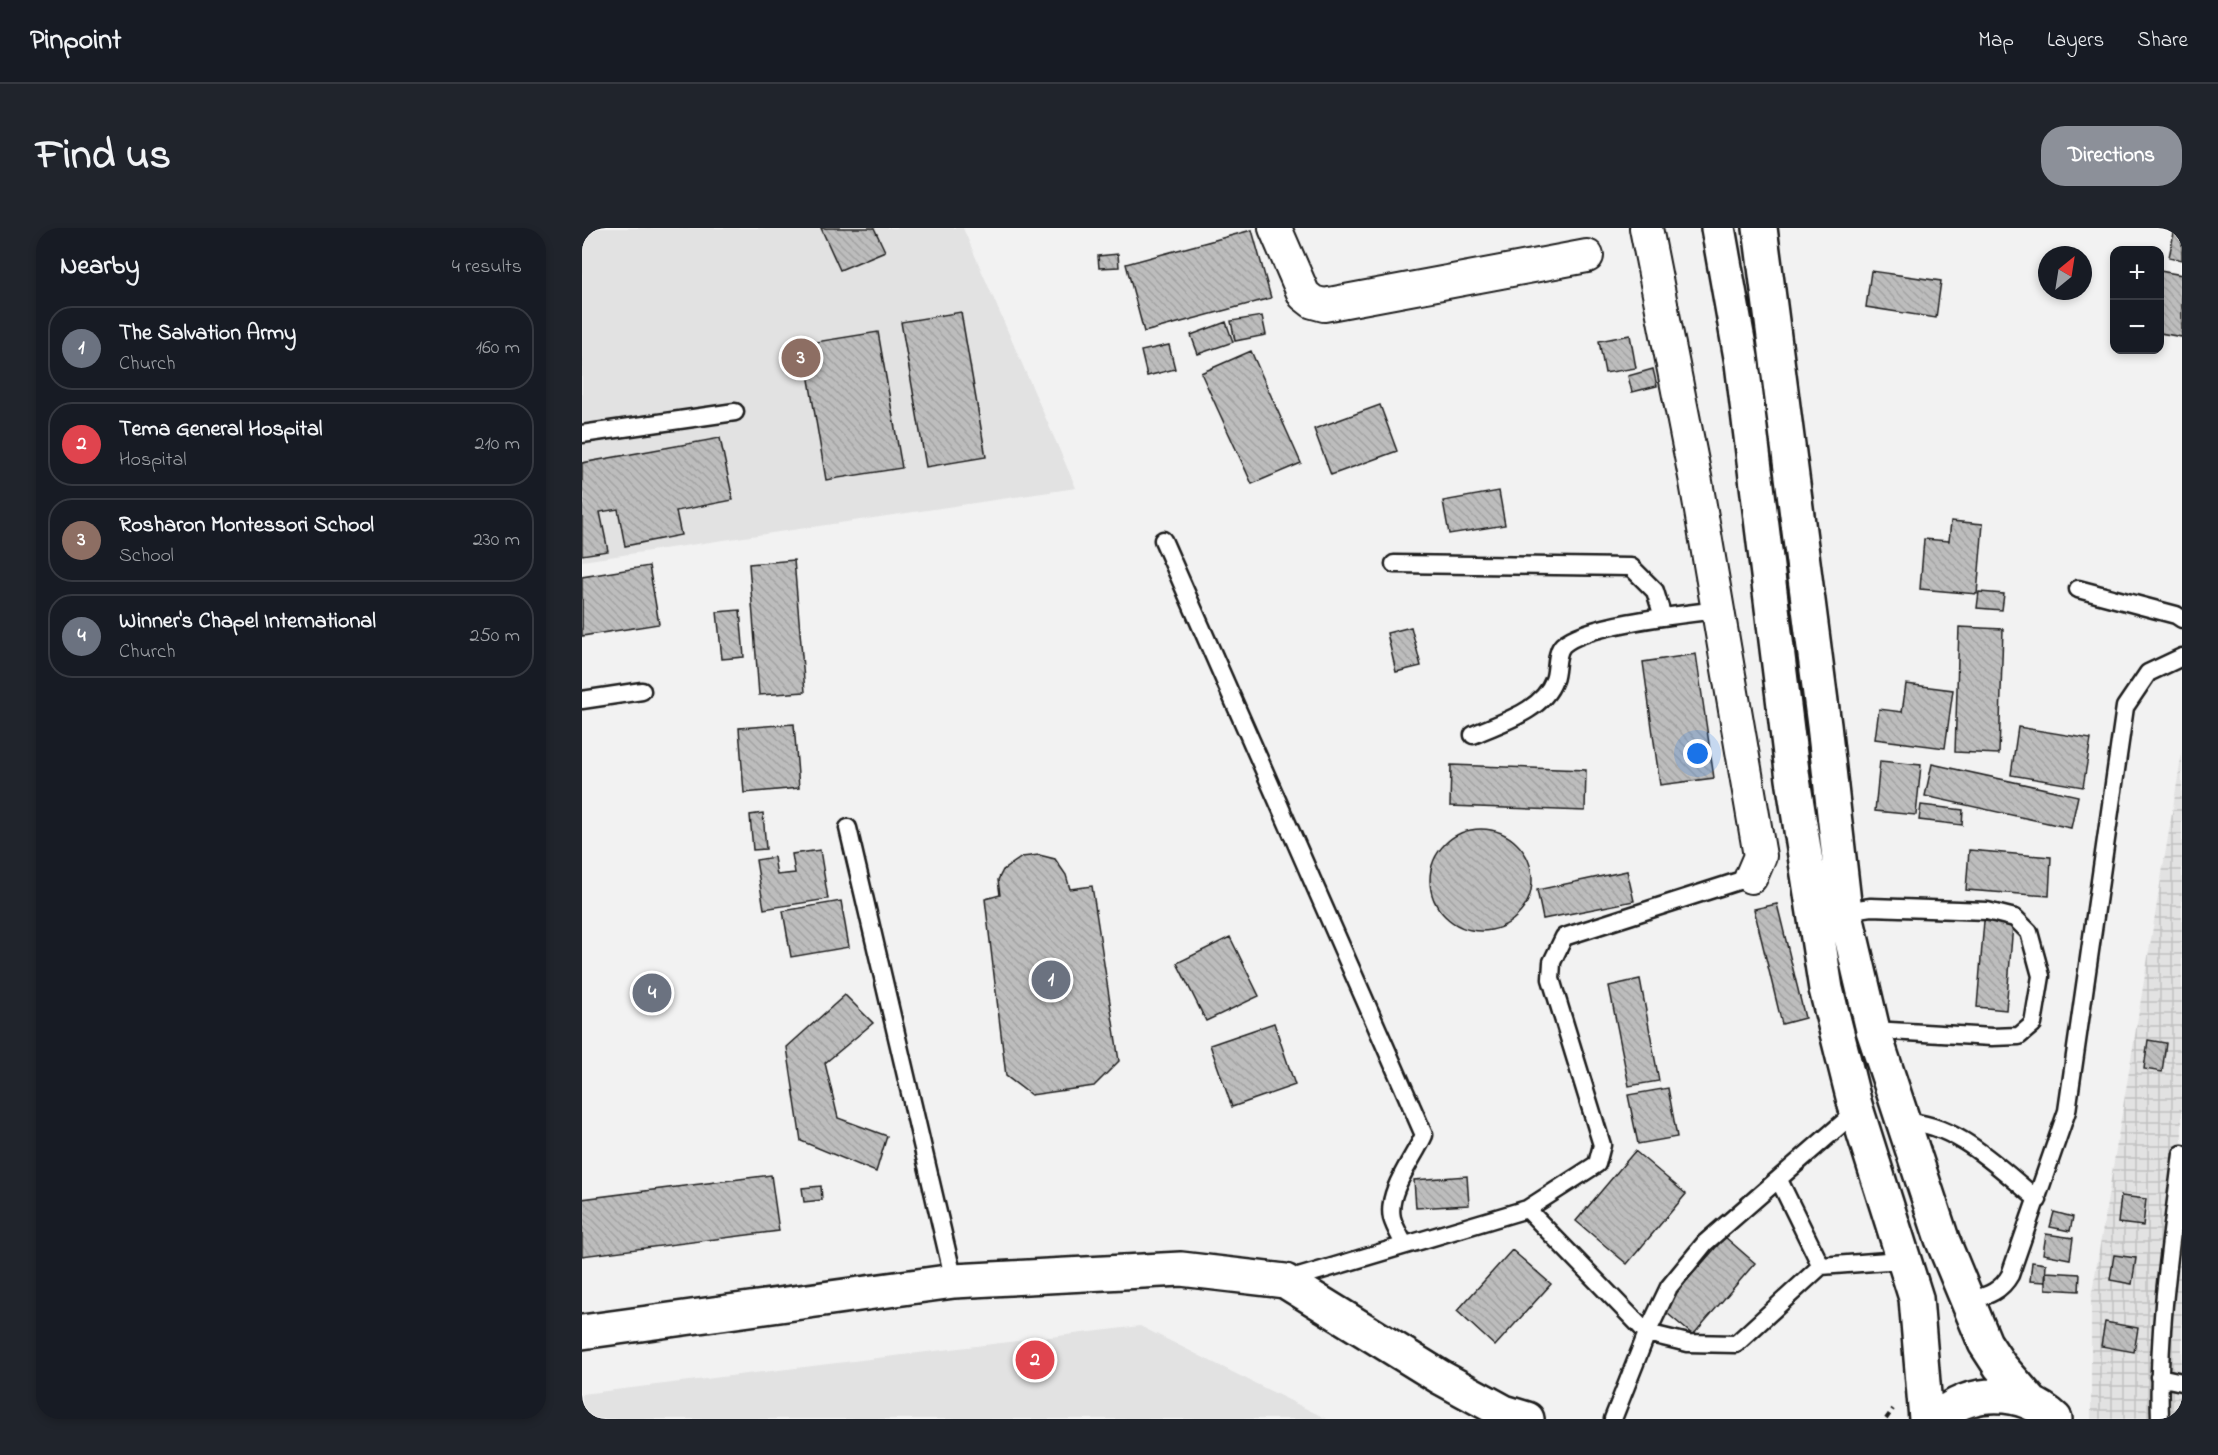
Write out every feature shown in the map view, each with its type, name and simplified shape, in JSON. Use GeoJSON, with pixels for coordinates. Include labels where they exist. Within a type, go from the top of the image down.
{"type":"FeatureCollection","features":[{"type":"Feature","properties":{"kind":"main road"},"geometry":{"type":"LineString","coordinates":[[1718,228],[1742,363],[1793,779],[1826,989],[1855,1105],[1916,1298],[1926,1419]]}},
{"type":"Feature","properties":{"kind":"main road"},"geometry":{"type":"LineString","coordinates":[[1760,228],[1824,725],[1845,911],[1873,1030],[1902,1122],[1966,1302],[1985,1343],[2000,1366],[2044,1411]]}},
{"type":"Feature","properties":{"kind":"main road"},"geometry":{"type":"LineString","coordinates":[[582,1332],[954,1281],[1181,1269],[1285,1281],[1440,1377],[1504,1412],[1527,1419]]}},
{"type":"Feature","properties":{"kind":"main road"},"geometry":{"type":"LineString","coordinates":[[1938,1419],[1963,1402],[1986,1395],[2010,1396],[2044,1411]]}},
{"type":"Feature","properties":{"kind":"street"},"geometry":{"type":"LineString","coordinates":[[1275,228],[1304,295],[1313,302],[1324,305],[1587,256]]}},
{"type":"Feature","properties":{"kind":"street"},"geometry":{"type":"LineString","coordinates":[[1646,228],[1718,610],[1760,856],[1751,878]]}},
{"type":"Feature","properties":{"kind":"street"},"geometry":{"type":"LineString","coordinates":[[1747,782],[1793,779]]}},
{"type":"Feature","properties":{"kind":"lane"},"geometry":{"type":"LineString","coordinates":[[582,434],[735,412]]}},
{"type":"Feature","properties":{"kind":"lane"},"geometry":{"type":"LineString","coordinates":[[1163,540],[1424,1135],[1413,1159],[1396,1186],[1391,1216],[1404,1244]]}},
{"type":"Feature","properties":{"kind":"lane"},"geometry":{"type":"LineString","coordinates":[[1395,564],[1630,567],[1655,591],[1663,617]]}},
{"type":"Feature","properties":{"kind":"lane"},"geometry":{"type":"LineString","coordinates":[[2078,589],[2165,612],[2182,619]]}},
{"type":"Feature","properties":{"kind":"lane"},"geometry":{"type":"LineString","coordinates":[[1473,735],[1533,708],[1554,681],[1561,648],[1574,636],[1663,617],[1718,610]]}},
{"type":"Feature","properties":{"kind":"lane"},"geometry":{"type":"LineString","coordinates":[[1966,1302],[1994,1293],[2004,1286],[2038,1200],[2061,1133],[2073,1084],[2125,707],[2148,673],[2182,657]]}},
{"type":"Feature","properties":{"kind":"lane"},"geometry":{"type":"LineString","coordinates":[[582,700],[642,691]]}},
{"type":"Feature","properties":{"kind":"lane"},"geometry":{"type":"LineString","coordinates":[[848,828],[954,1281]]}},
{"type":"Feature","properties":{"kind":"lane"},"geometry":{"type":"LineString","coordinates":[[1285,1281],[1527,1209],[1597,1164],[1602,1145],[1551,979],[1552,962],[1564,938],[1751,878]]}},
{"type":"Feature","properties":{"kind":"lane"},"geometry":{"type":"LineString","coordinates":[[1845,911],[1871,907],[1987,911],[2015,918],[2029,932],[2041,976],[2033,1024],[2019,1036],[1873,1030]]}},
{"type":"Feature","properties":{"kind":"lane"},"geometry":{"type":"LineString","coordinates":[[1613,1419],[1647,1333],[1669,1287],[1705,1243],[1845,1121],[1855,1105]]}},
{"type":"Feature","properties":{"kind":"lane"},"geometry":{"type":"LineString","coordinates":[[1902,1122],[1924,1121],[1959,1139],[2038,1200]]}},
{"type":"Feature","properties":{"kind":"lane"},"geometry":{"type":"LineString","coordinates":[[2160,1419],[2159,1377],[2165,1293],[2182,1154]]}},
{"type":"Feature","properties":{"kind":"lane"},"geometry":{"type":"LineString","coordinates":[[1779,1180],[1821,1266]]}},
{"type":"Feature","properties":{"kind":"lane"},"geometry":{"type":"LineString","coordinates":[[1527,1209],[1647,1333],[1688,1343],[1736,1344],[1821,1266],[1887,1261],[1906,1264]]}},
{"type":"Feature","properties":{"kind":"lane"},"geometry":{"type":"LineString","coordinates":[[2159,1377],[2182,1382]]}},
{"type":"Feature","properties":{"kind":"shaded area"},"geometry":{"type":"Polygon","coordinates":[[[582,228],[963,228],[1076,488],[582,561],[582,228]]]}},
{"type":"Feature","properties":{"kind":"shaded area"},"geometry":{"type":"Polygon","coordinates":[[[2182,753],[2182,1419],[2091,1419],[2091,1299],[2182,753]]]}},
{"type":"Feature","properties":{"kind":"shaded area"},"geometry":{"type":"Polygon","coordinates":[[[1140,1326],[1327,1419],[582,1419],[582,1394],[1140,1326]]]}},
{"type":"Feature","properties":{"kind":"building"},"geometry":{"type":"Polygon","coordinates":[[[821,228],[874,228],[885,251],[840,270],[821,228]]]}},
{"type":"Feature","properties":{"kind":"building"},"geometry":{"type":"Polygon","coordinates":[[[2175,228],[2182,228],[2182,260],[2169,257],[2175,228]]]}},
{"type":"Feature","properties":{"kind":"building"},"geometry":{"type":"Polygon","coordinates":[[[1252,230],[1271,298],[1144,332],[1126,264],[1252,230]]]}},
{"type":"Feature","properties":{"kind":"building"},"geometry":{"type":"Polygon","coordinates":[[[1118,254],[1119,267],[1099,268],[1098,256],[1118,254]]]}},
{"type":"Feature","properties":{"kind":"building"},"geometry":{"type":"Polygon","coordinates":[[[1871,271],[1941,281],[1936,318],[1866,307],[1871,271]]]}},
{"type":"Feature","properties":{"kind":"building"},"geometry":{"type":"Polygon","coordinates":[[[2164,272],[2182,275],[2182,337],[2164,334],[2164,272]]]}},
{"type":"Feature","properties":{"kind":"building"},"geometry":{"type":"Polygon","coordinates":[[[961,312],[986,457],[926,467],[901,322],[961,312]]]}},
{"type":"Feature","properties":{"kind":"building"},"geometry":{"type":"Polygon","coordinates":[[[1262,316],[1266,335],[1235,341],[1231,321],[1262,316]]]}},
{"type":"Feature","properties":{"kind":"building"},"geometry":{"type":"Polygon","coordinates":[[[1226,322],[1233,342],[1198,354],[1191,335],[1226,322]]]}},
{"type":"Feature","properties":{"kind":"building"},"geometry":{"type":"Polygon","coordinates":[[[878,332],[902,468],[826,480],[803,344],[878,332]]]}},
{"type":"Feature","properties":{"kind":"building"},"geometry":{"type":"Polygon","coordinates":[[[1630,335],[1636,368],[1605,373],[1599,341],[1630,335]]]}},
{"type":"Feature","properties":{"kind":"building"},"geometry":{"type":"Polygon","coordinates":[[[1169,345],[1175,369],[1147,376],[1141,351],[1169,345]]]}},
{"type":"Feature","properties":{"kind":"building"},"geometry":{"type":"Polygon","coordinates":[[[1251,351],[1301,463],[1252,484],[1201,373],[1251,351]]]}},
{"type":"Feature","properties":{"kind":"building"},"geometry":{"type":"Polygon","coordinates":[[[1653,369],[1657,386],[1632,392],[1628,376],[1653,369]]]}},
{"type":"Feature","properties":{"kind":"building"},"geometry":{"type":"Polygon","coordinates":[[[1380,405],[1397,451],[1331,475],[1314,429],[1380,405]]]}},
{"type":"Feature","properties":{"kind":"building"},"geometry":{"type":"Polygon","coordinates":[[[720,438],[733,500],[676,511],[681,535],[625,546],[618,509],[600,512],[608,551],[582,555],[582,463],[720,438]]]}},
{"type":"Feature","properties":{"kind":"building"},"geometry":{"type":"Polygon","coordinates":[[[1499,491],[1505,525],[1449,534],[1443,501],[1499,491]]]}},
{"type":"Feature","properties":{"kind":"building"},"geometry":{"type":"Polygon","coordinates":[[[1951,521],[1983,524],[1977,594],[1920,589],[1924,539],[1949,541],[1951,521]]]}},
{"type":"Feature","properties":{"kind":"building"},"geometry":{"type":"Polygon","coordinates":[[[794,560],[805,692],[759,695],[749,564],[794,560]]]}},
{"type":"Feature","properties":{"kind":"building"},"geometry":{"type":"Polygon","coordinates":[[[649,566],[659,624],[582,636],[582,577],[649,566]]]}},
{"type":"Feature","properties":{"kind":"building"},"geometry":{"type":"Polygon","coordinates":[[[1979,592],[2004,594],[2002,610],[1977,608],[1979,592]]]}},
{"type":"Feature","properties":{"kind":"building"},"geometry":{"type":"Polygon","coordinates":[[[740,610],[744,657],[722,659],[717,612],[740,610]]]}},
{"type":"Feature","properties":{"kind":"building"},"geometry":{"type":"Polygon","coordinates":[[[1411,627],[1421,666],[1396,672],[1387,633],[1411,627]]]}},
{"type":"Feature","properties":{"kind":"building"},"geometry":{"type":"Polygon","coordinates":[[[1959,627],[2003,629],[1999,754],[1955,752],[1959,627]]]}},
{"type":"Feature","properties":{"kind":"building"},"geometry":{"type":"Polygon","coordinates":[[[1696,654],[1714,778],[1660,785],[1643,662],[1696,654]]]}},
{"type":"Feature","properties":{"kind":"building"},"geometry":{"type":"Polygon","coordinates":[[[1906,684],[1953,690],[1945,748],[1875,739],[1879,709],[1902,712],[1906,684]]]}},
{"type":"Feature","properties":{"kind":"building"},"geometry":{"type":"Polygon","coordinates":[[[794,724],[799,788],[744,793],[739,728],[794,724]]]}},
{"type":"Feature","properties":{"kind":"building"},"geometry":{"type":"Polygon","coordinates":[[[2018,727],[2091,739],[2083,787],[2011,775],[2018,727]]]}},
{"type":"Feature","properties":{"kind":"building"},"geometry":{"type":"Polygon","coordinates":[[[1880,761],[1921,765],[1916,815],[1875,811],[1880,761]]]}},
{"type":"Feature","properties":{"kind":"building"},"geometry":{"type":"Polygon","coordinates":[[[1932,764],[2078,796],[2071,828],[1925,796],[1932,764]]]}},
{"type":"Feature","properties":{"kind":"building"},"geometry":{"type":"Polygon","coordinates":[[[1451,765],[1586,770],[1585,811],[1450,806],[1451,765]]]}},
{"type":"Feature","properties":{"kind":"building"},"geometry":{"type":"Polygon","coordinates":[[[1921,805],[1963,810],[1962,825],[1919,820],[1921,805]]]}},
{"type":"Feature","properties":{"kind":"building"},"geometry":{"type":"Polygon","coordinates":[[[763,813],[766,849],[753,850],[750,815],[763,813]]]}},
{"type":"Feature","properties":{"kind":"building"},"geometry":{"type":"Polygon","coordinates":[[[1481,829],[1500,833],[1517,844],[1528,861],[1532,880],[1528,899],[1517,916],[1500,927],[1481,931],[1462,927],[1445,916],[1434,899],[1430,880],[1434,861],[1445,844],[1462,833],[1481,829]]]}},
{"type":"Feature","properties":{"kind":"building"},"geometry":{"type":"Polygon","coordinates":[[[820,850],[828,899],[764,909],[756,860],[774,857],[777,875],[795,873],[792,854],[820,850]]]}},
{"type":"Feature","properties":{"kind":"building"},"geometry":{"type":"Polygon","coordinates":[[[1969,850],[2051,857],[2049,896],[1966,890],[1969,850]]]}},
{"type":"Feature","properties":{"kind":"building"},"geometry":{"type":"Polygon","coordinates":[[[1039,855],[1055,859],[1066,875],[1070,889],[1092,886],[1119,1061],[1094,1086],[1031,1095],[1006,1076],[985,899],[1000,895],[998,880],[1003,870],[1022,857],[1039,855]]]}},
{"type":"Feature","properties":{"kind":"building"},"geometry":{"type":"Polygon","coordinates":[[[1627,871],[1634,901],[1543,919],[1537,890],[1627,871]]]}},
{"type":"Feature","properties":{"kind":"building"},"geometry":{"type":"Polygon","coordinates":[[[841,901],[849,947],[791,957],[783,911],[841,901]]]}},
{"type":"Feature","properties":{"kind":"building"},"geometry":{"type":"Polygon","coordinates":[[[1777,904],[1805,1018],[1782,1024],[1754,909],[1777,904]]]}},
{"type":"Feature","properties":{"kind":"building"},"geometry":{"type":"Polygon","coordinates":[[[1984,921],[2013,924],[2006,1010],[1977,1007],[1984,921]]]}},
{"type":"Feature","properties":{"kind":"building"},"geometry":{"type":"Polygon","coordinates":[[[1230,937],[1259,996],[1206,1021],[1177,963],[1230,937]]]}},
{"type":"Feature","properties":{"kind":"building"},"geometry":{"type":"Polygon","coordinates":[[[1640,979],[1659,1081],[1629,1086],[1609,986],[1640,979]]]}},
{"type":"Feature","properties":{"kind":"building"},"geometry":{"type":"Polygon","coordinates":[[[845,995],[873,1023],[825,1063],[838,1118],[887,1136],[876,1172],[801,1141],[787,1047],[845,995]]]}},
{"type":"Feature","properties":{"kind":"building"},"geometry":{"type":"Polygon","coordinates":[[[1274,1023],[1295,1085],[1232,1107],[1210,1045],[1274,1023]]]}},
{"type":"Feature","properties":{"kind":"building"},"geometry":{"type":"Polygon","coordinates":[[[2148,1040],[2166,1043],[2162,1072],[2144,1069],[2148,1040]]]}},
{"type":"Feature","properties":{"kind":"building"},"geometry":{"type":"Polygon","coordinates":[[[1668,1088],[1677,1137],[1638,1144],[1628,1095],[1668,1088]]]}},
{"type":"Feature","properties":{"kind":"building"},"geometry":{"type":"Polygon","coordinates":[[[1635,1151],[1686,1194],[1627,1264],[1576,1221],[1635,1151]]]}},
{"type":"Feature","properties":{"kind":"building"},"geometry":{"type":"Polygon","coordinates":[[[771,1175],[779,1231],[582,1256],[582,1199],[771,1175]]]}},
{"type":"Feature","properties":{"kind":"building"},"geometry":{"type":"Polygon","coordinates":[[[1467,1176],[1469,1205],[1416,1208],[1414,1180],[1467,1176]]]}},
{"type":"Feature","properties":{"kind":"building"},"geometry":{"type":"Polygon","coordinates":[[[821,1186],[822,1200],[804,1202],[802,1188],[821,1186]]]}},
{"type":"Feature","properties":{"kind":"building"},"geometry":{"type":"Polygon","coordinates":[[[2121,1196],[2146,1199],[2143,1226],[2118,1223],[2121,1196]]]}},
{"type":"Feature","properties":{"kind":"building"},"geometry":{"type":"Polygon","coordinates":[[[2054,1212],[2073,1217],[2070,1231],[2050,1227],[2054,1212]]]}},
{"type":"Feature","properties":{"kind":"building"},"geometry":{"type":"Polygon","coordinates":[[[2046,1234],[2073,1238],[2070,1259],[2043,1254],[2046,1234]]]}},
{"type":"Feature","properties":{"kind":"building"},"geometry":{"type":"Polygon","coordinates":[[[1725,1237],[1755,1263],[1693,1335],[1662,1309],[1725,1237]]]}},
{"type":"Feature","properties":{"kind":"building"},"geometry":{"type":"Polygon","coordinates":[[[1512,1250],[1551,1284],[1495,1346],[1457,1311],[1512,1250]]]}},
{"type":"Feature","properties":{"kind":"building"},"geometry":{"type":"Polygon","coordinates":[[[2114,1255],[2136,1258],[2132,1284],[2110,1280],[2114,1255]]]}},
{"type":"Feature","properties":{"kind":"building"},"geometry":{"type":"Polygon","coordinates":[[[2032,1262],[2046,1264],[2045,1282],[2030,1281],[2032,1262]]]}},
{"type":"Feature","properties":{"kind":"building"},"geometry":{"type":"Polygon","coordinates":[[[2046,1272],[2080,1274],[2079,1291],[2046,1289],[2046,1272]]]}},
{"type":"Feature","properties":{"kind":"building"},"geometry":{"type":"Polygon","coordinates":[[[2105,1322],[2138,1328],[2134,1352],[2101,1346],[2105,1322]]]}},
{"type":"Feature","properties":{"kind":"place","name":"Rosharon Montessori School"},"geometry":{"type":"Point","coordinates":[801,358]}},
{"type":"Feature","properties":{"kind":"place","name":"The Salvation Army"},"geometry":{"type":"Point","coordinates":[1051,980]}},
{"type":"Feature","properties":{"kind":"place","name":"Winner's Chapel International"},"geometry":{"type":"Point","coordinates":[652,993]}},
{"type":"Feature","properties":{"kind":"place","name":"Tema General Hospital"},"geometry":{"type":"Point","coordinates":[1035,1360]}}]}
